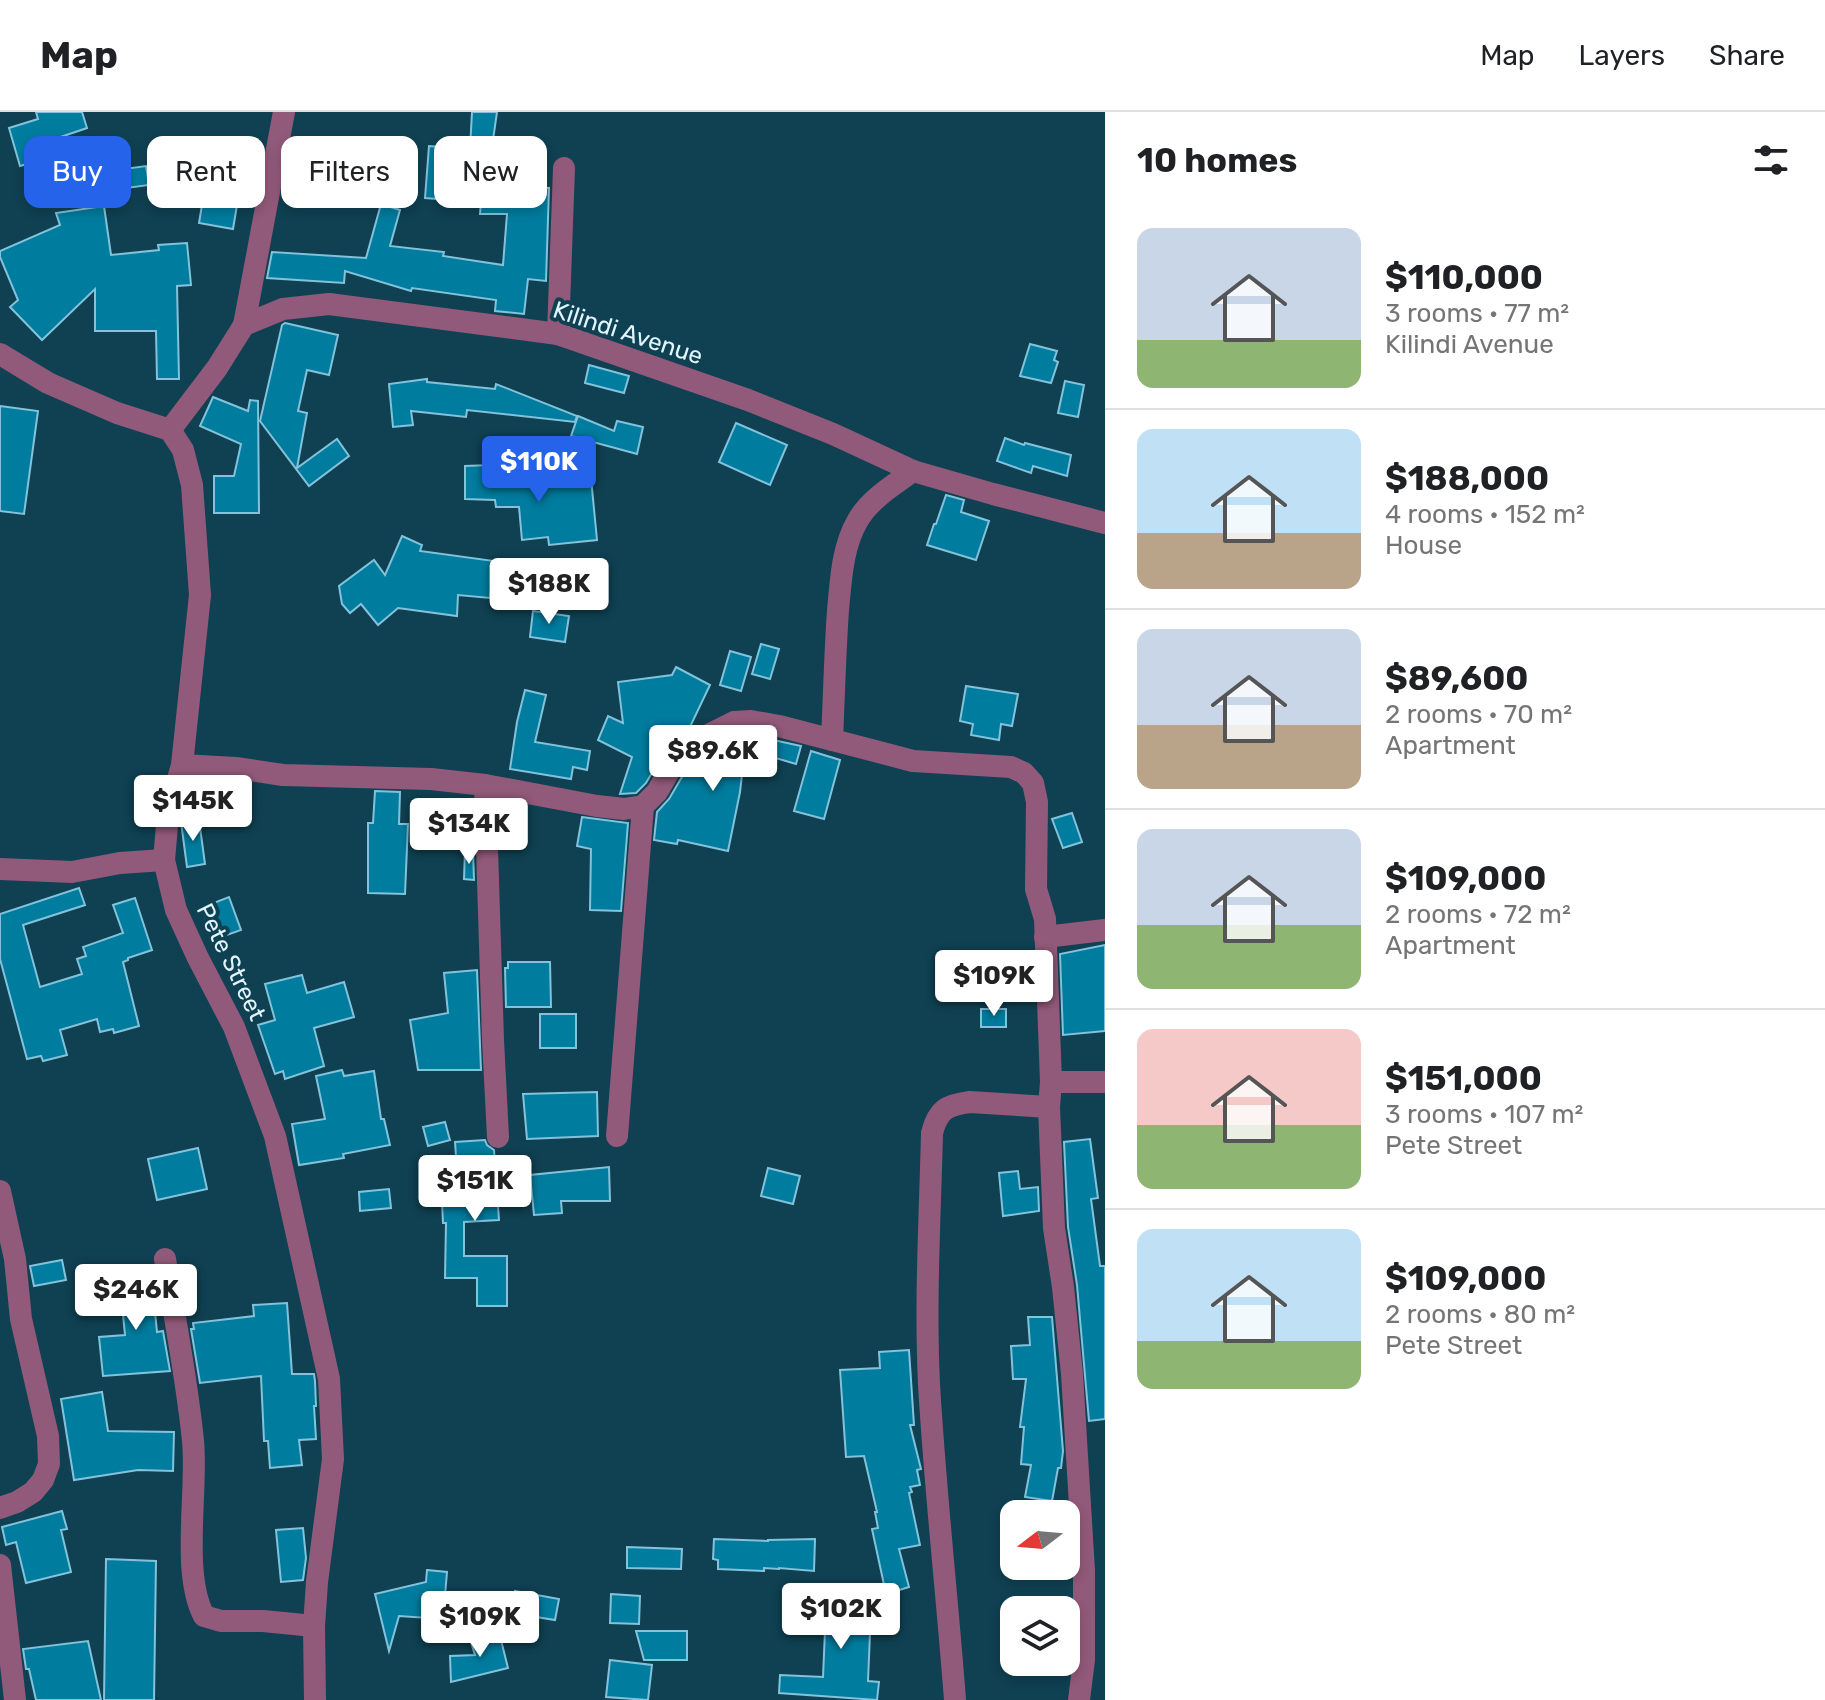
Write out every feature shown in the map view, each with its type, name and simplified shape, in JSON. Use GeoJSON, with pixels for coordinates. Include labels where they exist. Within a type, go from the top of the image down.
{"type":"FeatureCollection","features":[{"type":"Feature","properties":{"kind":"street"},"geometry":{"type":"LineString","coordinates":[[0,354],[48,383],[117,413],[170,430],[217,368],[244,325],[284,112]]}},
{"type":"Feature","properties":{"kind":"street"},"geometry":{"type":"LineString","coordinates":[[558,334],[564,168]]}},
{"type":"Feature","properties":{"kind":"street","name":"Kilindi Avenue"},"geometry":{"type":"LineString","coordinates":[[244,325],[283,309],[329,304],[558,334],[748,400],[913,471],[1105,523]]}},
{"type":"Feature","properties":{"kind":"street","name":"Pete Street"},"geometry":{"type":"LineString","coordinates":[[170,430],[183,450],[192,485],[200,595],[182,765],[168,814],[164,860],[176,910],[234,1027],[275,1136],[329,1379],[333,1459],[317,1582],[315,1700]]}},
{"type":"Feature","properties":{"kind":"street"},"geometry":{"type":"LineString","coordinates":[[832,740],[836,643],[842,574],[849,539],[859,517],[882,494],[913,471]]}},
{"type":"Feature","properties":{"kind":"street"},"geometry":{"type":"LineString","coordinates":[[182,765],[283,775],[431,779],[624,809],[643,806],[657,792],[678,756],[694,742],[734,722],[751,721],[913,761],[1011,767],[1024,773],[1033,783],[1037,802],[1036,889],[1045,919],[1054,1228],[1072,1374],[1084,1571],[1084,1660],[1079,1700]]}},
{"type":"Feature","properties":{"kind":"street"},"geometry":{"type":"LineString","coordinates":[[485,785],[498,1137]]}},
{"type":"Feature","properties":{"kind":"street"},"geometry":{"type":"LineString","coordinates":[[617,1136],[643,806]]}},
{"type":"Feature","properties":{"kind":"street"},"geometry":{"type":"LineString","coordinates":[[0,869],[72,872],[120,863],[164,860]]}},
{"type":"Feature","properties":{"kind":"street"},"geometry":{"type":"LineString","coordinates":[[1045,937],[1105,930]]}},
{"type":"Feature","properties":{"kind":"street"},"geometry":{"type":"LineString","coordinates":[[1051,1082],[1105,1082]]}},
{"type":"Feature","properties":{"kind":"street"},"geometry":{"type":"LineString","coordinates":[[955,1700],[936,1501],[929,1381],[932,1133],[936,1118],[946,1107],[959,1103],[1049,1107]]}},
{"type":"Feature","properties":{"kind":"street"},"geometry":{"type":"LineString","coordinates":[[0,1191],[15,1259],[21,1319],[48,1436],[49,1464],[43,1480],[33,1492],[0,1508]]}},
{"type":"Feature","properties":{"kind":"street"},"geometry":{"type":"LineString","coordinates":[[165,1259],[193,1443],[192,1565],[197,1602],[204,1616],[221,1621],[314,1626]]}},
{"type":"Feature","properties":{"kind":"street"},"geometry":{"type":"LineString","coordinates":[[0,1565],[15,1700]]}},
{"type":"Feature","properties":{"kind":"building"},"geometry":{"type":"Polygon","coordinates":[[[36,112],[82,112],[87,128],[64,136],[24,136],[24,165],[20,166],[9,128],[38,119],[36,112]]]}},
{"type":"Feature","properties":{"kind":"building"},"geometry":{"type":"Polygon","coordinates":[[[472,112],[497,112],[494,136],[471,136],[472,112]]]}},
{"type":"Feature","properties":{"kind":"building"},"geometry":{"type":"Polygon","coordinates":[[[429,146],[434,146],[434,199],[425,198],[429,146]]]}},
{"type":"Feature","properties":{"kind":"building"},"geometry":{"type":"Polygon","coordinates":[[[146,166],[147,185],[131,187],[131,168],[146,166]]]}},
{"type":"Feature","properties":{"kind":"building"},"geometry":{"type":"Polygon","coordinates":[[[549,188],[546,281],[528,279],[524,314],[495,311],[496,300],[412,288],[411,291],[345,271],[344,283],[267,278],[272,252],[366,258],[380,208],[400,210],[390,246],[444,252],[443,256],[503,265],[507,214],[480,214],[480,208],[547,208],[549,188]]]}},
{"type":"Feature","properties":{"kind":"building"},"geometry":{"type":"Polygon","coordinates":[[[104,208],[111,255],[159,250],[158,245],[187,243],[191,285],[177,286],[179,379],[157,379],[156,331],[95,331],[95,289],[42,340],[10,307],[18,300],[0,251],[60,225],[56,213],[104,208]]]}},
{"type":"Feature","properties":{"kind":"building"},"geometry":{"type":"Polygon","coordinates":[[[202,208],[236,208],[233,229],[199,223],[202,208]]]}},
{"type":"Feature","properties":{"kind":"building"},"geometry":{"type":"Polygon","coordinates":[[[285,323],[338,335],[329,375],[307,370],[298,411],[307,413],[297,468],[337,439],[349,456],[309,486],[260,421],[282,325],[285,323]]]}},
{"type":"Feature","properties":{"kind":"building"},"geometry":{"type":"Polygon","coordinates":[[[1030,344],[1057,351],[1054,360],[1058,362],[1051,383],[1020,376],[1030,344]]]}},
{"type":"Feature","properties":{"kind":"building"},"geometry":{"type":"Polygon","coordinates":[[[589,365],[629,376],[624,393],[585,383],[589,365]]]}},
{"type":"Feature","properties":{"kind":"building"},"geometry":{"type":"Polygon","coordinates":[[[427,379],[427,382],[495,389],[496,384],[577,416],[575,422],[467,410],[466,417],[411,411],[413,425],[393,427],[389,384],[427,379]]]}},
{"type":"Feature","properties":{"kind":"building"},"geometry":{"type":"Polygon","coordinates":[[[1065,381],[1084,385],[1078,417],[1058,413],[1065,381]]]}},
{"type":"Feature","properties":{"kind":"building"},"geometry":{"type":"Polygon","coordinates":[[[213,397],[248,411],[250,400],[258,401],[259,513],[214,513],[214,476],[234,476],[241,444],[200,426],[213,397]]]}},
{"type":"Feature","properties":{"kind":"building"},"geometry":{"type":"Polygon","coordinates":[[[0,406],[38,411],[24,514],[0,511],[0,406]]]}},
{"type":"Feature","properties":{"kind":"building"},"geometry":{"type":"Polygon","coordinates":[[[578,416],[614,431],[617,421],[643,427],[637,454],[571,436],[578,416]]]}},
{"type":"Feature","properties":{"kind":"building"},"geometry":{"type":"Polygon","coordinates":[[[736,423],[787,445],[770,485],[719,462],[736,423]]]}},
{"type":"Feature","properties":{"kind":"building"},"geometry":{"type":"Polygon","coordinates":[[[1005,438],[1071,455],[1067,476],[1033,466],[1031,473],[997,461],[1005,438]]]}},
{"type":"Feature","properties":{"kind":"building"},"geometry":{"type":"Polygon","coordinates":[[[491,465],[491,474],[511,474],[511,482],[539,479],[540,483],[559,485],[560,481],[591,478],[597,540],[549,545],[548,537],[522,540],[519,507],[496,507],[495,500],[465,499],[465,466],[491,465]]]}},
{"type":"Feature","properties":{"kind":"building"},"geometry":{"type":"Polygon","coordinates":[[[946,495],[964,500],[961,512],[989,521],[976,560],[927,545],[946,495]]]}},
{"type":"Feature","properties":{"kind":"building"},"geometry":{"type":"Polygon","coordinates":[[[402,536],[422,545],[420,551],[494,561],[490,598],[458,595],[457,616],[398,608],[378,625],[361,604],[350,613],[342,604],[339,586],[374,560],[385,575],[402,536]]]}},
{"type":"Feature","properties":{"kind":"building"},"geometry":{"type":"Polygon","coordinates":[[[533,611],[569,616],[565,642],[530,637],[533,611]]]}},
{"type":"Feature","properties":{"kind":"building"},"geometry":{"type":"Polygon","coordinates":[[[761,644],[779,649],[770,679],[752,674],[761,644]]]}},
{"type":"Feature","properties":{"kind":"building"},"geometry":{"type":"Polygon","coordinates":[[[730,651],[751,657],[741,691],[720,685],[730,651]]]}},
{"type":"Feature","properties":{"kind":"building"},"geometry":{"type":"Polygon","coordinates":[[[676,667],[710,685],[689,729],[666,749],[646,783],[636,793],[620,794],[632,757],[598,740],[608,716],[623,723],[618,682],[672,675],[676,667]]]}},
{"type":"Feature","properties":{"kind":"building"},"geometry":{"type":"Polygon","coordinates":[[[966,686],[1018,694],[1012,726],[1001,724],[999,740],[971,735],[973,724],[960,721],[966,686]]]}},
{"type":"Feature","properties":{"kind":"building"},"geometry":{"type":"Polygon","coordinates":[[[525,690],[546,695],[535,742],[590,751],[587,770],[573,767],[571,779],[510,769],[525,690]]]}},
{"type":"Feature","properties":{"kind":"building"},"geometry":{"type":"Polygon","coordinates":[[[738,736],[755,736],[801,746],[796,764],[745,749],[728,851],[678,840],[677,844],[654,840],[657,812],[669,799],[689,765],[702,754],[738,736]]]}},
{"type":"Feature","properties":{"kind":"building"},"geometry":{"type":"Polygon","coordinates":[[[811,751],[840,760],[824,819],[794,811],[811,751]]]}},
{"type":"Feature","properties":{"kind":"building"},"geometry":{"type":"Polygon","coordinates":[[[375,791],[400,792],[399,824],[408,824],[405,894],[368,893],[368,823],[373,823],[375,791]]]}},
{"type":"Feature","properties":{"kind":"building"},"geometry":{"type":"Polygon","coordinates":[[[1072,813],[1082,842],[1063,848],[1052,819],[1072,813]]]}},
{"type":"Feature","properties":{"kind":"building"},"geometry":{"type":"Polygon","coordinates":[[[582,817],[628,823],[621,911],[590,910],[591,849],[577,846],[582,817]]]}},
{"type":"Feature","properties":{"kind":"building"},"geometry":{"type":"Polygon","coordinates":[[[199,820],[205,864],[187,867],[181,822],[199,820]]]}},
{"type":"Feature","properties":{"kind":"building"},"geometry":{"type":"Polygon","coordinates":[[[465,851],[473,851],[474,880],[464,879],[465,851]]]}},
{"type":"Feature","properties":{"kind":"building"},"geometry":{"type":"Polygon","coordinates":[[[79,888],[85,905],[23,925],[40,987],[82,974],[77,959],[86,956],[83,947],[123,933],[113,905],[135,898],[152,950],[123,962],[139,1026],[114,1033],[113,1029],[100,1032],[97,1019],[60,1030],[67,1055],[43,1061],[41,1056],[27,1059],[0,959],[0,914],[79,888]]]}},
{"type":"Feature","properties":{"kind":"building"},"geometry":{"type":"Polygon","coordinates":[[[229,897],[241,930],[213,940],[204,914],[209,912],[206,906],[229,897]]]}},
{"type":"Feature","properties":{"kind":"building"},"geometry":{"type":"Polygon","coordinates":[[[1105,945],[1105,1031],[1063,1035],[1060,954],[1105,945]]]}},
{"type":"Feature","properties":{"kind":"building"},"geometry":{"type":"Polygon","coordinates":[[[508,962],[550,962],[551,1007],[506,1007],[505,968],[508,968],[508,962]]]}},
{"type":"Feature","properties":{"kind":"building"},"geometry":{"type":"Polygon","coordinates":[[[477,970],[481,1070],[418,1070],[410,1020],[448,1013],[444,973],[477,970]]]}},
{"type":"Feature","properties":{"kind":"building"},"geometry":{"type":"Polygon","coordinates":[[[302,975],[307,993],[344,982],[354,1017],[314,1028],[324,1066],[285,1079],[283,1071],[275,1074],[258,1025],[275,1020],[265,984],[302,975]]]}},
{"type":"Feature","properties":{"kind":"building"},"geometry":{"type":"Polygon","coordinates":[[[981,1009],[1006,1009],[1006,1027],[981,1027],[981,1009]]]}},
{"type":"Feature","properties":{"kind":"building"},"geometry":{"type":"Polygon","coordinates":[[[540,1014],[576,1014],[576,1048],[540,1048],[540,1014]]]}},
{"type":"Feature","properties":{"kind":"building"},"geometry":{"type":"Polygon","coordinates":[[[342,1070],[344,1076],[374,1071],[381,1119],[384,1119],[390,1145],[343,1154],[344,1158],[299,1165],[292,1124],[325,1119],[316,1076],[342,1070]]]}},
{"type":"Feature","properties":{"kind":"building"},"geometry":{"type":"Polygon","coordinates":[[[597,1092],[598,1136],[527,1139],[523,1094],[597,1092]]]}},
{"type":"Feature","properties":{"kind":"building"},"geometry":{"type":"Polygon","coordinates":[[[445,1122],[450,1140],[428,1146],[423,1127],[445,1122]]]}},
{"type":"Feature","properties":{"kind":"building"},"geometry":{"type":"Polygon","coordinates":[[[1090,1139],[1098,1198],[1091,1199],[1100,1266],[1105,1266],[1105,1419],[1089,1421],[1077,1285],[1068,1227],[1064,1142],[1090,1139]]]}},
{"type":"Feature","properties":{"kind":"building"},"geometry":{"type":"Polygon","coordinates":[[[485,1140],[494,1150],[499,1220],[464,1222],[464,1256],[507,1256],[507,1306],[477,1306],[477,1278],[445,1278],[446,1223],[443,1223],[442,1202],[459,1200],[455,1142],[485,1140]]]}},
{"type":"Feature","properties":{"kind":"building"},"geometry":{"type":"Polygon","coordinates":[[[198,1148],[207,1189],[157,1200],[148,1159],[198,1148]]]}},
{"type":"Feature","properties":{"kind":"building"},"geometry":{"type":"Polygon","coordinates":[[[609,1167],[610,1201],[561,1201],[562,1213],[534,1215],[530,1175],[609,1167]]]}},
{"type":"Feature","properties":{"kind":"building"},"geometry":{"type":"Polygon","coordinates":[[[768,1168],[800,1176],[793,1204],[761,1196],[768,1168]]]}},
{"type":"Feature","properties":{"kind":"building"},"geometry":{"type":"Polygon","coordinates":[[[1018,1171],[1020,1189],[1038,1187],[1039,1211],[1003,1216],[999,1173],[1018,1171]]]}},
{"type":"Feature","properties":{"kind":"building"},"geometry":{"type":"Polygon","coordinates":[[[389,1189],[391,1208],[360,1211],[359,1192],[389,1189]]]}},
{"type":"Feature","properties":{"kind":"building"},"geometry":{"type":"Polygon","coordinates":[[[62,1260],[66,1280],[34,1286],[30,1266],[62,1260]]]}},
{"type":"Feature","properties":{"kind":"building"},"geometry":{"type":"Polygon","coordinates":[[[151,1271],[157,1332],[163,1331],[170,1371],[103,1376],[99,1337],[125,1335],[119,1274],[151,1271]]]}},
{"type":"Feature","properties":{"kind":"building"},"geometry":{"type":"Polygon","coordinates":[[[287,1303],[292,1374],[314,1374],[316,1439],[299,1440],[302,1465],[270,1468],[268,1441],[264,1441],[261,1376],[200,1383],[191,1329],[194,1329],[193,1323],[254,1316],[253,1305],[287,1303]]]}},
{"type":"Feature","properties":{"kind":"building"},"geometry":{"type":"Polygon","coordinates":[[[1028,1317],[1052,1317],[1063,1451],[1052,1500],[1025,1497],[1031,1465],[1021,1464],[1024,1427],[1020,1427],[1026,1379],[1013,1379],[1011,1346],[1030,1345],[1028,1317]]]}},
{"type":"Feature","properties":{"kind":"building"},"geometry":{"type":"Polygon","coordinates":[[[909,1350],[914,1425],[910,1425],[921,1469],[917,1470],[920,1485],[910,1487],[912,1492],[909,1493],[920,1545],[899,1549],[909,1587],[886,1594],[872,1529],[878,1528],[877,1512],[864,1456],[846,1457],[840,1370],[880,1368],[879,1352],[909,1350]]]}},
{"type":"Feature","properties":{"kind":"building"},"geometry":{"type":"Polygon","coordinates":[[[102,1392],[108,1431],[174,1432],[173,1471],[138,1470],[74,1480],[61,1399],[102,1392]]]}},
{"type":"Feature","properties":{"kind":"building"},"geometry":{"type":"Polygon","coordinates":[[[62,1511],[67,1529],[61,1530],[71,1572],[26,1583],[16,1542],[6,1545],[2,1527],[62,1511]]]}},
{"type":"Feature","properties":{"kind":"building"},"geometry":{"type":"Polygon","coordinates":[[[303,1528],[306,1558],[303,1580],[281,1582],[276,1530],[303,1528]]]}},
{"type":"Feature","properties":{"kind":"building"},"geometry":{"type":"Polygon","coordinates":[[[714,1539],[815,1539],[814,1571],[718,1569],[718,1560],[713,1559],[714,1539]]]}},
{"type":"Feature","properties":{"kind":"building"},"geometry":{"type":"Polygon","coordinates":[[[627,1547],[682,1549],[681,1569],[627,1568],[627,1547]]]}},
{"type":"Feature","properties":{"kind":"building"},"geometry":{"type":"Polygon","coordinates":[[[106,1559],[156,1561],[154,1700],[104,1700],[106,1559]]]}},
{"type":"Feature","properties":{"kind":"building"},"geometry":{"type":"Polygon","coordinates":[[[427,1570],[447,1572],[443,1619],[399,1616],[389,1651],[375,1594],[426,1582],[427,1570]]]}},
{"type":"Feature","properties":{"kind":"building"},"geometry":{"type":"Polygon","coordinates":[[[827,1585],[868,1587],[865,1633],[870,1633],[868,1681],[879,1682],[877,1700],[779,1693],[780,1675],[823,1677],[827,1585]]]}},
{"type":"Feature","properties":{"kind":"building"},"geometry":{"type":"Polygon","coordinates":[[[515,1591],[559,1599],[555,1620],[511,1613],[515,1591]]]}},
{"type":"Feature","properties":{"kind":"building"},"geometry":{"type":"Polygon","coordinates":[[[611,1594],[640,1596],[639,1624],[610,1623],[611,1594]]]}},
{"type":"Feature","properties":{"kind":"building"},"geometry":{"type":"Polygon","coordinates":[[[636,1631],[687,1631],[687,1660],[644,1660],[636,1631]]]}},
{"type":"Feature","properties":{"kind":"building"},"geometry":{"type":"Polygon","coordinates":[[[499,1632],[508,1668],[451,1682],[450,1656],[475,1655],[470,1639],[499,1632]]]}},
{"type":"Feature","properties":{"kind":"building"},"geometry":{"type":"Polygon","coordinates":[[[88,1641],[101,1700],[36,1700],[23,1649],[88,1641]]]}},
{"type":"Feature","properties":{"kind":"building"},"geometry":{"type":"Polygon","coordinates":[[[610,1660],[652,1665],[648,1700],[606,1697],[610,1660]]]}}]}
